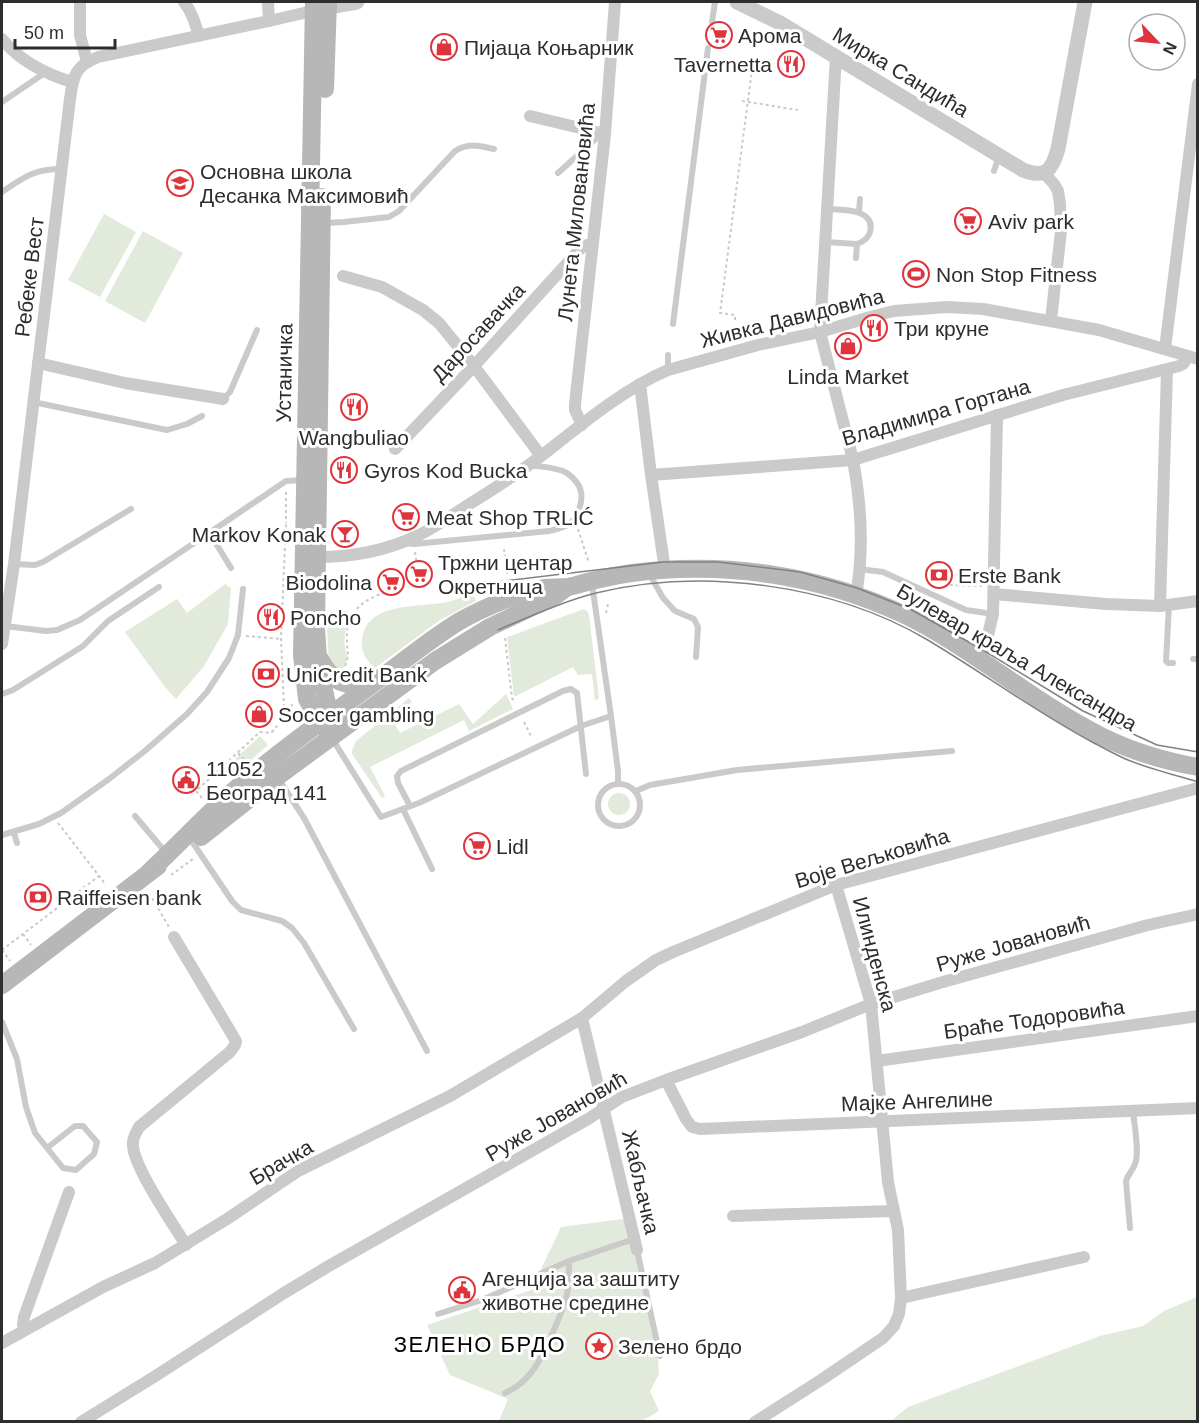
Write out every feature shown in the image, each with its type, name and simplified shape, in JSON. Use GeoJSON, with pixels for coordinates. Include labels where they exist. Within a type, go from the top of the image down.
{"type":"FeatureCollection","features":[{"type":"Feature","properties":{"kind":"main road","name":"Устаничка"},"geometry":{"type":"LineString","coordinates":[[321,5],[310,557],[302,655],[307,699],[325,718],[334,735]]}},
{"type":"Feature","properties":{"kind":"main road","name":"Устаничка"},"geometry":{"type":"LineString","coordinates":[[315,223],[304,480],[325,718]]}},
{"type":"Feature","properties":{"kind":"main road","name":"Булевар краља Александра"},"geometry":{"type":"LineString","coordinates":[[2,985],[148,883],[193,843],[277,777],[435,661],[490,627],[555,596],[590,572],[611,576],[656,571],[715,569],[764,573],[813,582],[855,595],[891,609],[935,632],[1100,736],[1153,757],[1197,767]]}},
{"type":"Feature","properties":{"kind":"main road","name":"Булевар краља Александра"},"geometry":{"type":"LineString","coordinates":[[148,883],[230,795],[288,745],[435,638],[485,609],[530,592],[554,586],[567,587]]}},
{"type":"Feature","properties":{"kind":"main road"},"geometry":{"type":"LineString","coordinates":[[318,655],[328,672],[340,682],[352,686],[372,684]]}},
{"type":"Feature","properties":{"kind":"main road"},"geometry":{"type":"LineString","coordinates":[[288,745],[299,727],[307,699]]}},
{"type":"Feature","properties":{"kind":"street"},"geometry":{"type":"LineString","coordinates":[[80,2],[80,35],[87,62]]}},
{"type":"Feature","properties":{"kind":"street"},"geometry":{"type":"LineString","coordinates":[[184,2],[195,20],[199,36]]}},
{"type":"Feature","properties":{"kind":"street"},"geometry":{"type":"LineString","coordinates":[[268,2],[268,21]]}},
{"type":"Feature","properties":{"kind":"street"},"geometry":{"type":"LineString","coordinates":[[2,39],[14,52],[58,78],[72,82],[78,69],[87,62],[114,53],[268,21],[321,5],[357,2]]}},
{"type":"Feature","properties":{"kind":"street","name":"Лунета Миловановића"},"geometry":{"type":"LineString","coordinates":[[582,425],[575,410],[575,404],[615,2]]}},
{"type":"Feature","properties":{"kind":"street","name":"Мирка Сандића"},"geometry":{"type":"LineString","coordinates":[[737,2],[780,23],[1027,172],[1044,173]]}},
{"type":"Feature","properties":{"kind":"street"},"geometry":{"type":"LineString","coordinates":[[1051,320],[1061,231],[1060,204],[1058,191],[1044,173],[1053,164],[1058,149],[1085,2]]}},
{"type":"Feature","properties":{"kind":"street"},"geometry":{"type":"LineString","coordinates":[[836,56],[820,332],[857,480],[860,531],[859,569],[855,595]]}},
{"type":"Feature","properties":{"kind":"street","name":"Ребеке Вест"},"geometry":{"type":"LineString","coordinates":[[2,644],[8,563],[33,402],[72,82]]}},
{"type":"Feature","properties":{"kind":"street"},"geometry":{"type":"LineString","coordinates":[[1165,349],[1197,87]]}},
{"type":"Feature","properties":{"kind":"street"},"geometry":{"type":"LineString","coordinates":[[530,116],[603,134]]}},
{"type":"Feature","properties":{"kind":"street","name":"Даросавачка"},"geometry":{"type":"LineString","coordinates":[[395,449],[581,248],[592,244]]}},
{"type":"Feature","properties":{"kind":"street"},"geometry":{"type":"LineString","coordinates":[[343,276],[382,288],[428,313],[448,332],[541,456]]}},
{"type":"Feature","properties":{"kind":"street","name":"Живка Давидовића"},"geometry":{"type":"LineString","coordinates":[[310,557],[356,555],[401,543],[419,535],[529,465],[640,384],[668,370],[894,311],[932,307],[983,309],[1099,330],[1193,358]]}},
{"type":"Feature","properties":{"kind":"street","name":"Владимира Гортана"},"geometry":{"type":"LineString","coordinates":[[651,475],[853,460],[1063,395],[1167,370],[1193,358]]}},
{"type":"Feature","properties":{"kind":"street"},"geometry":{"type":"LineString","coordinates":[[38,363],[125,383],[223,399]]}},
{"type":"Feature","properties":{"kind":"street"},"geometry":{"type":"LineString","coordinates":[[1164,606],[1167,370]]}},
{"type":"Feature","properties":{"kind":"street"},"geometry":{"type":"LineString","coordinates":[[640,384],[651,475],[656,571]]}},
{"type":"Feature","properties":{"kind":"street"},"geometry":{"type":"LineString","coordinates":[[978,659],[986,643],[993,614],[997,415]]}},
{"type":"Feature","properties":{"kind":"street"},"geometry":{"type":"LineString","coordinates":[[994,594],[1106,604],[1164,606],[1197,601]]}},
{"type":"Feature","properties":{"kind":"street","name":"Воје Вељковића"},"geometry":{"type":"LineString","coordinates":[[582,1018],[626,981],[656,960],[836,885],[1197,788]]}},
{"type":"Feature","properties":{"kind":"street","name":"Илинденска"},"geometry":{"type":"LineString","coordinates":[[755,1422],[890,1332],[897,1320],[901,1298],[898,1230],[888,1182],[871,1004],[836,885]]}},
{"type":"Feature","properties":{"kind":"street","name":"Руже Јовановић"},"geometry":{"type":"LineString","coordinates":[[81,1422],[327,1267],[579,1125],[622,1097],[802,1032],[871,1004],[1148,925],[1197,914]]}},
{"type":"Feature","properties":{"kind":"street"},"geometry":{"type":"LineString","coordinates":[[174,937],[236,1041],[230,1052],[139,1127],[133,1139],[136,1160],[186,1245]]}},
{"type":"Feature","properties":{"kind":"street","name":"Браће Тодоровића"},"geometry":{"type":"LineString","coordinates":[[877,1061],[1197,1016]]}},
{"type":"Feature","properties":{"kind":"street","name":"Жабљачка"},"geometry":{"type":"LineString","coordinates":[[582,1018],[636,1244]]}},
{"type":"Feature","properties":{"kind":"street","name":"Брачка"},"geometry":{"type":"LineString","coordinates":[[2,1343],[103,1287],[156,1263],[298,1171],[450,1096],[582,1018]]}},
{"type":"Feature","properties":{"kind":"street","name":"Мајке Ангелине"},"geometry":{"type":"LineString","coordinates":[[666,1080],[686,1119],[692,1127],[696,1128],[1197,1108]]}},
{"type":"Feature","properties":{"kind":"street"},"geometry":{"type":"LineString","coordinates":[[25,1329],[24,1317],[69,1192]]}},
{"type":"Feature","properties":{"kind":"street"},"geometry":{"type":"LineString","coordinates":[[733,1216],[894,1211]]}},
{"type":"Feature","properties":{"kind":"street"},"geometry":{"type":"LineString","coordinates":[[901,1298],[1084,1257]]}},
{"type":"Feature","properties":{"kind":"lane"},"geometry":{"type":"LineString","coordinates":[[712,22],[716,2]]}},
{"type":"Feature","properties":{"kind":"lane"},"geometry":{"type":"LineString","coordinates":[[673,324],[708,48]]}},
{"type":"Feature","properties":{"kind":"lane"},"geometry":{"type":"LineString","coordinates":[[2,102],[47,72]]}},
{"type":"Feature","properties":{"kind":"lane"},"geometry":{"type":"LineString","coordinates":[[558,173],[603,134]]}},
{"type":"Feature","properties":{"kind":"lane"},"geometry":{"type":"LineString","coordinates":[[315,223],[389,217],[399,211],[462,147],[469,145],[494,149]]}},
{"type":"Feature","properties":{"kind":"lane"},"geometry":{"type":"LineString","coordinates":[[994,171],[999,156]]}},
{"type":"Feature","properties":{"kind":"lane"},"geometry":{"type":"LineString","coordinates":[[2,192],[34,173],[47,169],[62,169]]}},
{"type":"Feature","properties":{"kind":"lane"},"geometry":{"type":"LineString","coordinates":[[859,212],[860,199]]}},
{"type":"Feature","properties":{"kind":"lane"},"geometry":{"type":"LineString","coordinates":[[825,242],[857,244],[868,237],[871,228],[868,218],[859,212],[826,209]]}},
{"type":"Feature","properties":{"kind":"lane"},"geometry":{"type":"LineString","coordinates":[[856,258],[857,244]]}},
{"type":"Feature","properties":{"kind":"lane"},"geometry":{"type":"LineString","coordinates":[[1037,271],[1057,273]]}},
{"type":"Feature","properties":{"kind":"lane"},"geometry":{"type":"LineString","coordinates":[[223,399],[230,392],[257,330]]}},
{"type":"Feature","properties":{"kind":"lane"},"geometry":{"type":"LineString","coordinates":[[668,355],[668,370]]}},
{"type":"Feature","properties":{"kind":"lane"},"geometry":{"type":"LineString","coordinates":[[33,402],[167,430],[187,424],[202,416]]}},
{"type":"Feature","properties":{"kind":"lane"},"geometry":{"type":"LineString","coordinates":[[529,465],[563,471],[577,483],[581,493],[574,519]]}},
{"type":"Feature","properties":{"kind":"lane"},"geometry":{"type":"LineString","coordinates":[[5,626],[46,632],[81,620],[286,481],[304,480]]}},
{"type":"Feature","properties":{"kind":"lane"},"geometry":{"type":"LineString","coordinates":[[8,563],[35,565],[43,562],[130,509]]}},
{"type":"Feature","properties":{"kind":"lane","name":"Живка Давидовића"},"geometry":{"type":"LineString","coordinates":[[401,543],[414,544],[549,531],[569,525],[574,519]]}},
{"type":"Feature","properties":{"kind":"lane"},"geometry":{"type":"LineString","coordinates":[[209,532],[231,568]]}},
{"type":"Feature","properties":{"kind":"lane"},"geometry":{"type":"LineString","coordinates":[[859,569],[883,572],[966,610],[993,614]]}},
{"type":"Feature","properties":{"kind":"lane"},"geometry":{"type":"LineString","coordinates":[[656,571],[663,598],[675,611],[694,619],[698,627],[696,657]]}},
{"type":"Feature","properties":{"kind":"lane"},"geometry":{"type":"LineString","coordinates":[[590,572],[611,716],[618,783]]}},
{"type":"Feature","properties":{"kind":"lane"},"geometry":{"type":"LineString","coordinates":[[2,694],[13,690],[83,646],[108,621],[159,587]]}},
{"type":"Feature","properties":{"kind":"lane"},"geometry":{"type":"LineString","coordinates":[[2,835],[14,833],[54,817],[109,779],[187,714],[207,692],[229,658],[238,635],[243,589]]}},
{"type":"Feature","properties":{"kind":"lane"},"geometry":{"type":"LineString","coordinates":[[1164,606],[1166,659],[1167,662],[1173,663]]}},
{"type":"Feature","properties":{"kind":"lane"},"geometry":{"type":"LineString","coordinates":[[411,806],[398,783],[397,776],[401,771],[571,689],[577,693],[586,774]]}},
{"type":"Feature","properties":{"kind":"lane"},"geometry":{"type":"LineString","coordinates":[[334,735],[381,817],[411,806],[580,726],[611,716]]}},
{"type":"Feature","properties":{"kind":"lane"},"geometry":{"type":"LineString","coordinates":[[636,791],[650,785],[737,770],[952,751]]}},
{"type":"Feature","properties":{"kind":"lane"},"geometry":{"type":"LineString","coordinates":[[277,777],[304,818],[427,1051]]}},
{"type":"Feature","properties":{"kind":"lane"},"geometry":{"type":"LineString","coordinates":[[618,783],[631,786],[641,803],[637,816],[627,825],[621,826],[608,823],[599,813],[598,800],[605,788],[618,783]]}},
{"type":"Feature","properties":{"kind":"lane"},"geometry":{"type":"LineString","coordinates":[[403,809],[432,869]]}},
{"type":"Feature","properties":{"kind":"lane"},"geometry":{"type":"LineString","coordinates":[[135,816],[162,848]]}},
{"type":"Feature","properties":{"kind":"lane"},"geometry":{"type":"LineString","coordinates":[[14,833],[17,843]]}},
{"type":"Feature","properties":{"kind":"lane"},"geometry":{"type":"LineString","coordinates":[[193,843],[232,901],[241,910],[282,921],[292,928],[304,943],[354,1029]]}},
{"type":"Feature","properties":{"kind":"lane"},"geometry":{"type":"LineString","coordinates":[[2,1022],[17,1059],[26,1107],[35,1133],[47,1148],[63,1168],[76,1170],[94,1154],[97,1142],[83,1126],[75,1126],[47,1148]]}},
{"type":"Feature","properties":{"kind":"lane"},"geometry":{"type":"LineString","coordinates":[[1130,1228],[1126,1180],[1135,1165],[1137,1156],[1133,1111]]}},
{"type":"Feature","properties":{"kind":"lane"},"geometry":{"type":"LineString","coordinates":[[438,1314],[499,1294],[569,1261],[636,1244]]}},
{"type":"Feature","properties":{"kind":"lane","name":"Жабљачка"},"geometry":{"type":"LineString","coordinates":[[636,1244],[660,1356]]}},
{"type":"Feature","properties":{"kind":"lane"},"geometry":{"type":"LineString","coordinates":[[505,1393],[514,1389],[535,1367],[556,1324],[568,1291],[569,1261]]}},
{"type":"Feature","properties":{"kind":"path"},"geometry":{"type":"LineString","coordinates":[[756,44],[757,33]]}},
{"type":"Feature","properties":{"kind":"path"},"geometry":{"type":"LineString","coordinates":[[735,320],[735,315],[720,313],[752,70]]}},
{"type":"Feature","properties":{"kind":"path"},"geometry":{"type":"LineString","coordinates":[[741,101],[798,110]]}},
{"type":"Feature","properties":{"kind":"path"},"geometry":{"type":"LineString","coordinates":[[718,286],[723,287]]}},
{"type":"Feature","properties":{"kind":"path"},"geometry":{"type":"LineString","coordinates":[[574,519],[590,572]]}},
{"type":"Feature","properties":{"kind":"path"},"geometry":{"type":"LineString","coordinates":[[284,707],[281,639],[286,523]]}},
{"type":"Feature","properties":{"kind":"path"},"geometry":{"type":"LineString","coordinates":[[504,549],[507,574]]}},
{"type":"Feature","properties":{"kind":"path"},"geometry":{"type":"LineString","coordinates":[[416,560],[420,585]]}},
{"type":"Feature","properties":{"kind":"path"},"geometry":{"type":"LineString","coordinates":[[933,582],[971,586]]}},
{"type":"Feature","properties":{"kind":"path"},"geometry":{"type":"LineString","coordinates":[[344,669],[350,655],[347,630],[353,615],[370,598],[398,589]]}},
{"type":"Feature","properties":{"kind":"path"},"geometry":{"type":"LineString","coordinates":[[333,615],[348,612],[353,615]]}},
{"type":"Feature","properties":{"kind":"path"},"geometry":{"type":"LineString","coordinates":[[258,637],[281,639]]}},
{"type":"Feature","properties":{"kind":"path"},"geometry":{"type":"LineString","coordinates":[[237,752],[250,766]]}},
{"type":"Feature","properties":{"kind":"path"},"geometry":{"type":"LineString","coordinates":[[54,817],[110,890]]}},
{"type":"Feature","properties":{"kind":"path"},"geometry":{"type":"LineString","coordinates":[[12,963],[3,955],[2,950],[99,876]]}},
{"type":"Feature","properties":{"kind":"path"},"geometry":{"type":"LineString","coordinates":[[148,883],[174,937]]}},
{"type":"Feature","properties":{"kind":"path"},"geometry":{"type":"LineString","coordinates":[[85,887],[95,901]]}},
{"type":"Feature","properties":{"kind":"path"},"geometry":{"type":"LineString","coordinates":[[23,934],[33,947]]}},
{"type":"Feature","properties":{"kind":"green space"},"geometry":{"type":"Polygon","coordinates":[[[104,214],[136,232],[100,297],[68,280],[104,214]]]}},
{"type":"Feature","properties":{"kind":"green space"},"geometry":{"type":"Polygon","coordinates":[[[143,231],[183,253],[145,323],[105,301],[143,231]]]}},
{"type":"Feature","properties":{"kind":"green space"},"geometry":{"type":"Polygon","coordinates":[[[225,584],[231,588],[228,624],[204,666],[176,699],[125,632],[177,599],[187,613],[225,584]]]}},
{"type":"Feature","properties":{"kind":"green space"},"geometry":{"type":"Polygon","coordinates":[[[473,593],[476,601],[440,620],[375,668],[367,659],[363,652],[362,640],[366,627],[373,618],[383,612],[409,606],[447,602],[473,593]]]}},
{"type":"Feature","properties":{"kind":"green space"},"geometry":{"type":"Polygon","coordinates":[[[584,609],[589,615],[599,698],[595,701],[592,674],[578,675],[573,667],[514,697],[507,637],[584,609]]]}},
{"type":"Feature","properties":{"kind":"green space"},"geometry":{"type":"Polygon","coordinates":[[[347,615],[345,640],[348,657],[341,673],[330,661],[327,620],[347,615]]]}},
{"type":"Feature","properties":{"kind":"green space"},"geometry":{"type":"Polygon","coordinates":[[[506,694],[513,709],[469,731],[464,720],[370,767],[385,796],[382,798],[352,754],[356,741],[409,698],[412,702],[391,717],[400,733],[459,704],[473,724],[506,694]]]}},
{"type":"Feature","properties":{"kind":"green space"},"geometry":{"type":"Polygon","coordinates":[[[260,736],[268,745],[233,776],[225,768],[260,736]]]}},
{"type":"Feature","properties":{"kind":"green space"},"geometry":{"type":"Polygon","coordinates":[[[619,793],[627,796],[630,804],[627,812],[619,815],[611,812],[608,804],[611,796],[619,793]]]}},
{"type":"Feature","properties":{"kind":"green space"},"geometry":{"type":"Polygon","coordinates":[[[630,1218],[657,1343],[659,1374],[650,1391],[659,1411],[642,1421],[499,1421],[508,1399],[450,1375],[427,1325],[531,1290],[561,1227],[630,1218]]]}},
{"type":"Feature","properties":{"kind":"green space"},"geometry":{"type":"Polygon","coordinates":[[[1197,1297],[1197,1421],[891,1421],[908,1407],[1100,1336],[1143,1326],[1164,1311],[1197,1297]]]}},
{"type":"Feature","properties":{"kind":"tram line"},"geometry":{"type":"LineString","coordinates":[[496,582],[663,562],[718,562],[800,572],[857,588],[910,609],[1083,711],[1157,745],[1198,752]]}},
{"type":"Feature","properties":{"kind":"tram line"},"geometry":{"type":"LineString","coordinates":[[498,630],[572,600],[636,585],[679,581],[722,582],[808,593],[850,605],[889,620],[926,639],[1049,717],[1119,756],[1198,782]]}},
{"type":"Feature","properties":{"kind":"place","name":"Арома"},"geometry":{"type":"Point","coordinates":[719,35]}},
{"type":"Feature","properties":{"kind":"place","name":"Пијаца Коњарник"},"geometry":{"type":"Point","coordinates":[444,47]}},
{"type":"Feature","properties":{"kind":"place","name":"Tavernetta"},"geometry":{"type":"Point","coordinates":[791,64]}},
{"type":"Feature","properties":{"kind":"place","name":"Основна школа Десанка Максимовић"},"geometry":{"type":"Point","coordinates":[180,183]}},
{"type":"Feature","properties":{"kind":"place","name":"Aviv park"},"geometry":{"type":"Point","coordinates":[968,221]}},
{"type":"Feature","properties":{"kind":"place","name":"Non Stop Fitness"},"geometry":{"type":"Point","coordinates":[916,274]}},
{"type":"Feature","properties":{"kind":"place","name":"Три круне"},"geometry":{"type":"Point","coordinates":[874,328]}},
{"type":"Feature","properties":{"kind":"place","name":"Linda Market"},"geometry":{"type":"Point","coordinates":[848,346]}},
{"type":"Feature","properties":{"kind":"place","name":"Wangbuliao"},"geometry":{"type":"Point","coordinates":[354,407]}},
{"type":"Feature","properties":{"kind":"place","name":"Gyros Kod Bucka"},"geometry":{"type":"Point","coordinates":[344,470]}},
{"type":"Feature","properties":{"kind":"place","name":"Meat Shop TRLIĆ"},"geometry":{"type":"Point","coordinates":[406,517]}},
{"type":"Feature","properties":{"kind":"place","name":"Markov Konak"},"geometry":{"type":"Point","coordinates":[345,534]}},
{"type":"Feature","properties":{"kind":"place","name":"Тржни центар Окретница"},"geometry":{"type":"Point","coordinates":[419,574]}},
{"type":"Feature","properties":{"kind":"place","name":"Erste Bank"},"geometry":{"type":"Point","coordinates":[939,575]}},
{"type":"Feature","properties":{"kind":"place","name":"Biodolina"},"geometry":{"type":"Point","coordinates":[391,582]}},
{"type":"Feature","properties":{"kind":"place","name":"Poncho"},"geometry":{"type":"Point","coordinates":[271,617]}},
{"type":"Feature","properties":{"kind":"place","name":"UniCredit Bank"},"geometry":{"type":"Point","coordinates":[266,674]}},
{"type":"Feature","properties":{"kind":"place","name":"Soccer gambling"},"geometry":{"type":"Point","coordinates":[259,714]}},
{"type":"Feature","properties":{"kind":"place","name":"11052 Београд 141"},"geometry":{"type":"Point","coordinates":[186,780]}},
{"type":"Feature","properties":{"kind":"place","name":"Lidl"},"geometry":{"type":"Point","coordinates":[477,846]}},
{"type":"Feature","properties":{"kind":"place","name":"Raiffeisen bank"},"geometry":{"type":"Point","coordinates":[38,897]}},
{"type":"Feature","properties":{"kind":"place","name":"Агенција за заштиту животне средине"},"geometry":{"type":"Point","coordinates":[462,1290]}},
{"type":"Feature","properties":{"kind":"place","name":"Зелено брдо"},"geometry":{"type":"Point","coordinates":[599,1346]}},
{"type":"Feature","properties":{"kind":"district","name":"ЗЕЛЕНО БРДО"},"geometry":{"type":"Point","coordinates":[480,1344]}}]}
